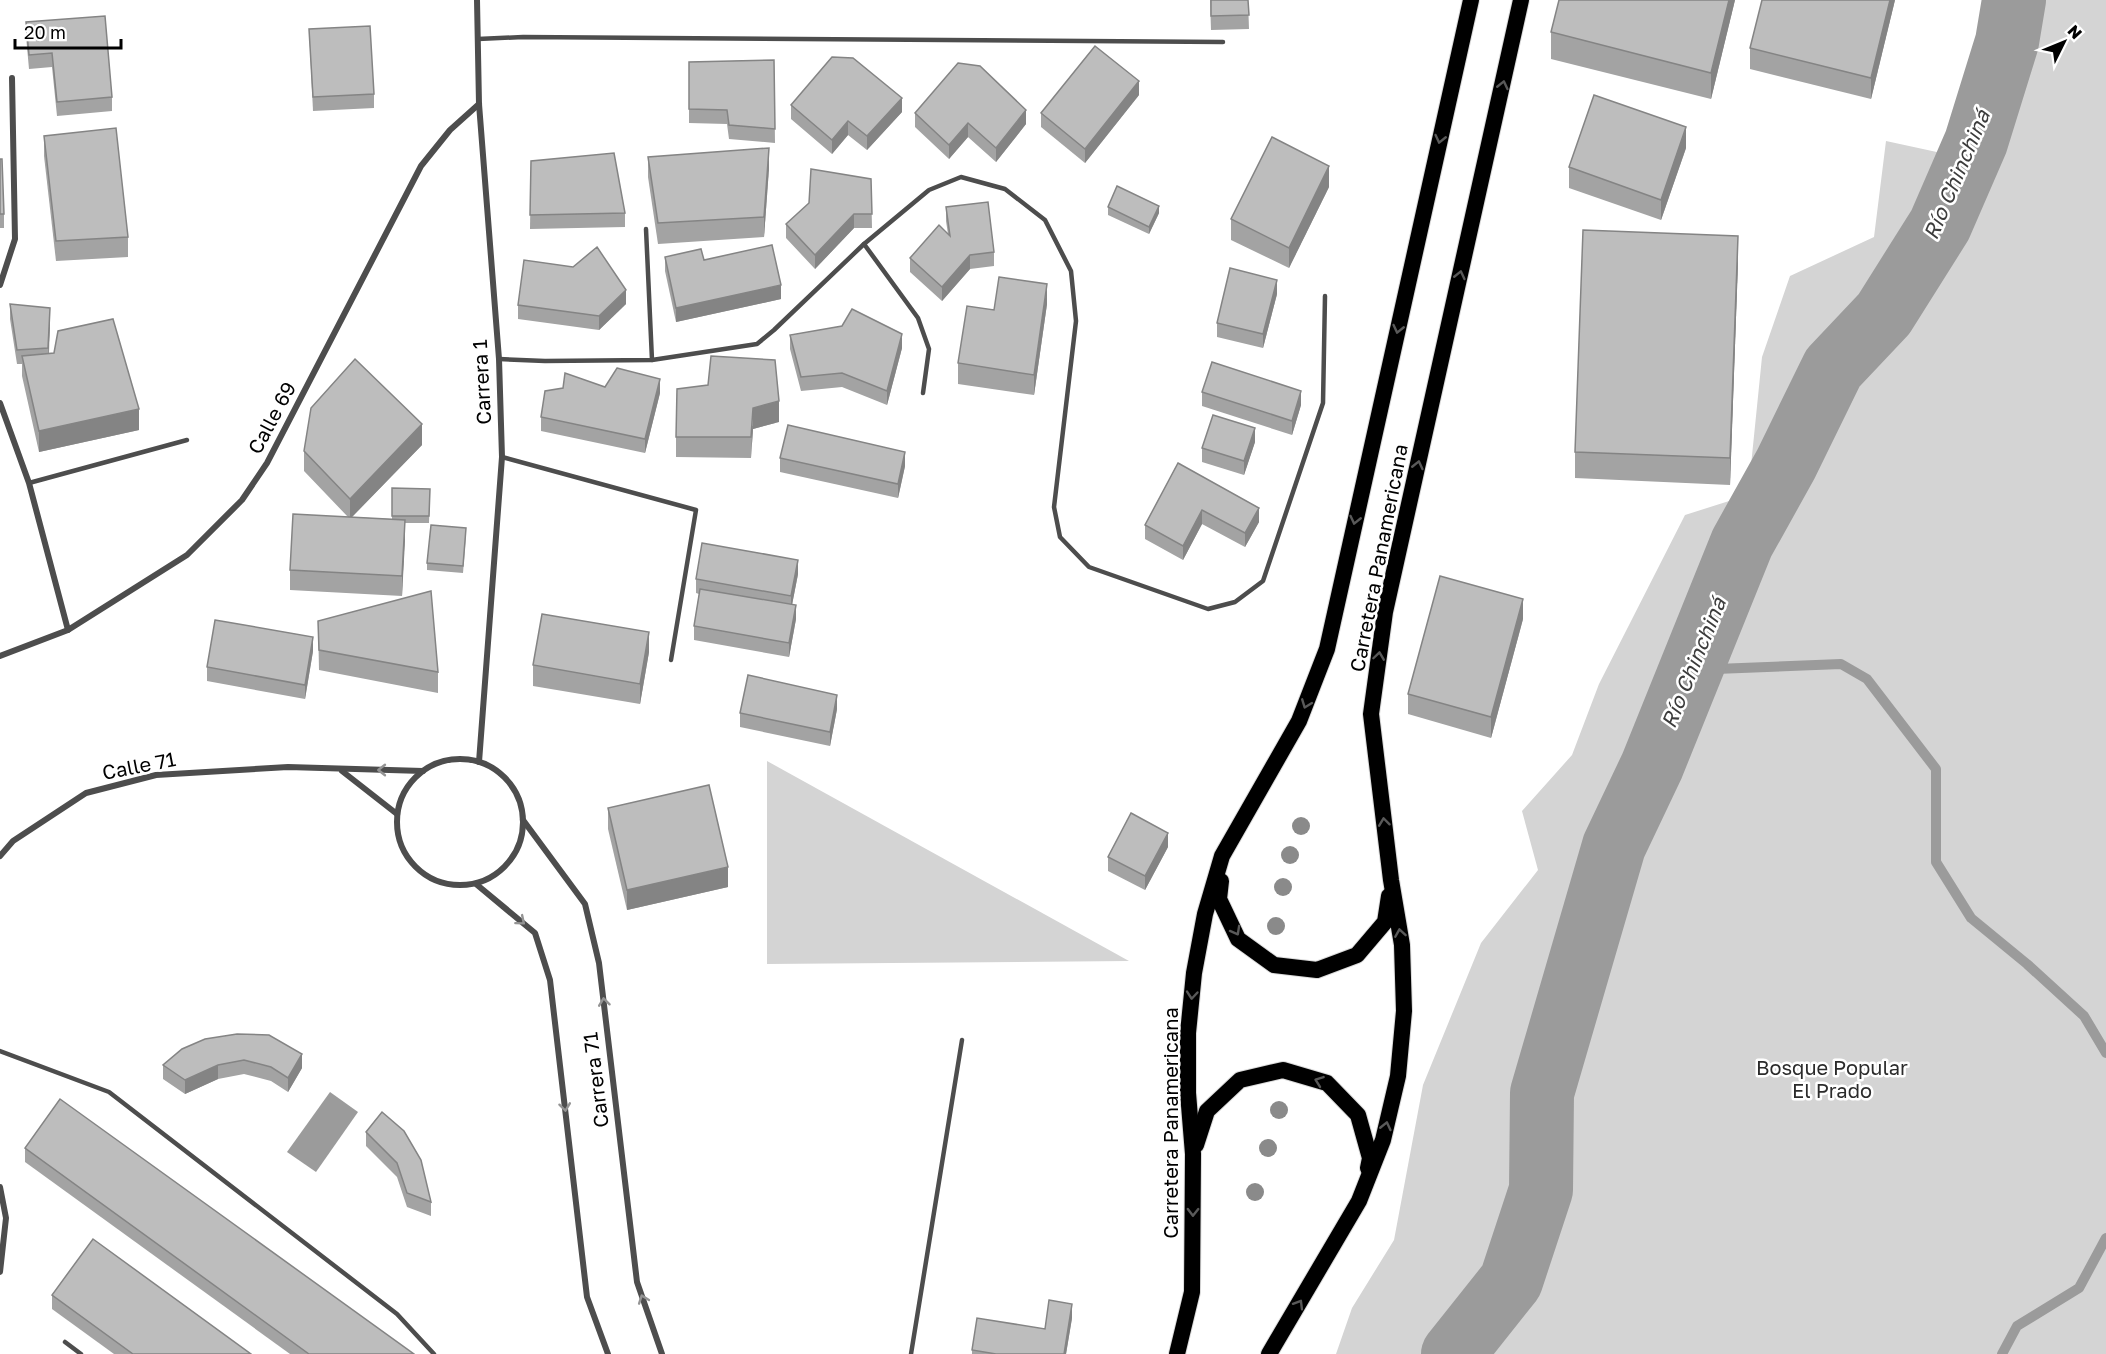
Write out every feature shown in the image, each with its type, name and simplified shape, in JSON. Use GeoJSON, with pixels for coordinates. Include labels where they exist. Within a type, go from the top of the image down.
{"type":"FeatureCollection","features":[{"type":"Feature","properties":{"kind":"highway","name":"Carretera Panamericana"},"geometry":{"type":"LineString","coordinates":[[1177,1354],[1192,1292],[1193,1154],[1188,1093],[1188,1033],[1194,973],[1205,914],[1222,856],[1299,721],[1326,649],[1471,0]]}},
{"type":"Feature","properties":{"kind":"highway","name":"Carretera Panamericana"},"geometry":{"type":"LineString","coordinates":[[1269,1354],[1359,1201],[1383,1140],[1398,1076],[1403,1022],[1402,945],[1391,880],[1371,714],[1385,612],[1521,0]]}},
{"type":"Feature","properties":{"kind":"highway"},"geometry":{"type":"LineString","coordinates":[[1222,856],[1219,899],[1238,939],[1274,965],[1317,970],[1357,955],[1385,922],[1391,880]]}},
{"type":"Feature","properties":{"kind":"highway"},"geometry":{"type":"LineString","coordinates":[[1193,1154],[1207,1111],[1240,1080],[1283,1070],[1327,1083],[1358,1114],[1370,1158],[1359,1201]]}},
{"type":"Feature","properties":{"kind":"street","name":"Carrera 1"},"geometry":{"type":"LineString","coordinates":[[477,0],[479,104],[499,359],[502,456],[479,762]]}},
{"type":"Feature","properties":{"kind":"street"},"geometry":{"type":"LineString","coordinates":[[0,285],[15,239],[12,78]]}},
{"type":"Feature","properties":{"kind":"street","name":"Calle 69"},"geometry":{"type":"LineString","coordinates":[[0,656],[68,630],[187,555],[242,500],[267,463],[421,166],[450,130],[479,104]]}},
{"type":"Feature","properties":{"kind":"street"},"geometry":{"type":"LineString","coordinates":[[0,403],[29,483],[68,630]]}},
{"type":"Feature","properties":{"kind":"street"},"geometry":{"type":"LineString","coordinates":[[460,759],[479,762],[497,771],[510,784],[519,801],[523,820],[522,839],[515,854],[505,867],[491,877],[476,884],[459,886],[441,883],[425,875],[412,864],[403,849],[397,831],[397,814],[402,797],[411,782],[423,771],[441,762],[460,759]]}},
{"type":"Feature","properties":{"kind":"street","name":"Calle 71"},"geometry":{"type":"LineString","coordinates":[[0,856],[13,841],[86,794],[156,775],[277,768],[423,771]]}},
{"type":"Feature","properties":{"kind":"street"},"geometry":{"type":"LineString","coordinates":[[342,770],[397,814]]}},
{"type":"Feature","properties":{"kind":"street","name":"Carrera 71"},"geometry":{"type":"LineString","coordinates":[[523,820],[585,904],[599,963],[637,1282],[662,1354]]}},
{"type":"Feature","properties":{"kind":"street","name":"Carrera 71"},"geometry":{"type":"LineString","coordinates":[[476,884],[535,933],[550,980],[587,1297],[608,1354]]}},
{"type":"Feature","properties":{"kind":"street"},"geometry":{"type":"LineString","coordinates":[[0,1187],[6,1218],[0,1272]]}},
{"type":"Feature","properties":{"kind":"lane"},"geometry":{"type":"LineString","coordinates":[[478,39],[535,37],[1223,42]]}},
{"type":"Feature","properties":{"kind":"lane"},"geometry":{"type":"LineString","coordinates":[[499,359],[652,360],[757,344],[864,244],[929,190],[961,177],[1005,189],[1045,220],[1071,271],[1076,321],[1054,507],[1060,537],[1089,567],[1208,609],[1235,602],[1263,580],[1323,403],[1325,296]]}},
{"type":"Feature","properties":{"kind":"lane"},"geometry":{"type":"LineString","coordinates":[[646,229],[652,360]]}},
{"type":"Feature","properties":{"kind":"lane"},"geometry":{"type":"LineString","coordinates":[[864,244],[918,318],[929,349],[923,393]]}},
{"type":"Feature","properties":{"kind":"lane"},"geometry":{"type":"LineString","coordinates":[[29,483],[187,440]]}},
{"type":"Feature","properties":{"kind":"lane"},"geometry":{"type":"LineString","coordinates":[[502,456],[696,510],[670,660]]}},
{"type":"Feature","properties":{"kind":"lane"},"geometry":{"type":"LineString","coordinates":[[911,1354],[962,1041]]}},
{"type":"Feature","properties":{"kind":"lane"},"geometry":{"type":"LineString","coordinates":[[0,1051],[109,1092],[397,1314],[434,1354]]}},
{"type":"Feature","properties":{"kind":"lane"},"geometry":{"type":"LineString","coordinates":[[65,1342],[81,1354]]}},
{"type":"Feature","properties":{"kind":"green space","name":"Bosque Popular El Prado"},"geometry":{"type":"Polygon","coordinates":[[[2014,0],[2106,0],[2106,1354],[1336,1354],[1352,1308],[1394,1240],[1423,1085],[1481,943],[1538,870],[1522,811],[1572,755],[1599,684],[1685,515],[1748,495],[1762,357],[1790,276],[1874,237],[1886,141],[1969,159],[1996,81],[2014,0]]]}},
{"type":"Feature","properties":{"kind":"green space"},"geometry":{"type":"Polygon","coordinates":[[[767,761],[1129,961],[767,964],[767,761]]]}},
{"type":"Feature","properties":{"kind":"shaded area"},"geometry":{"type":"Polygon","coordinates":[[[330,1092],[358,1112],[316,1172],[287,1152],[330,1092]]]}},
{"type":"Feature","properties":{"kind":"building"},"geometry":{"type":"Polygon","coordinates":[[[1211,0],[1248,0],[1249,15],[1211,16],[1211,0]]]}},
{"type":"Feature","properties":{"kind":"building"},"geometry":{"type":"Polygon","coordinates":[[[1559,0],[1729,0],[1711,73],[1551,32],[1559,0]]]}},
{"type":"Feature","properties":{"kind":"building"},"geometry":{"type":"Polygon","coordinates":[[[1762,0],[1890,0],[1871,78],[1750,48],[1762,0]]]}},
{"type":"Feature","properties":{"kind":"building"},"geometry":{"type":"Polygon","coordinates":[[[105,16],[112,97],[57,102],[52,53],[29,55],[26,22],[105,16]]]}},
{"type":"Feature","properties":{"kind":"building"},"geometry":{"type":"Polygon","coordinates":[[[370,26],[374,94],[313,97],[309,29],[370,26]]]}},
{"type":"Feature","properties":{"kind":"building"},"geometry":{"type":"Polygon","coordinates":[[[1095,46],[1139,81],[1085,149],[1041,113],[1095,46]]]}},
{"type":"Feature","properties":{"kind":"building"},"geometry":{"type":"Polygon","coordinates":[[[832,57],[853,58],[902,98],[867,136],[848,121],[832,140],[791,105],[832,57]]]}},
{"type":"Feature","properties":{"kind":"building"},"geometry":{"type":"Polygon","coordinates":[[[774,60],[775,129],[729,125],[727,110],[689,109],[689,62],[774,60]]]}},
{"type":"Feature","properties":{"kind":"building"},"geometry":{"type":"Polygon","coordinates":[[[958,63],[980,66],[1026,110],[996,148],[968,123],[949,145],[915,113],[958,63]]]}},
{"type":"Feature","properties":{"kind":"building"},"geometry":{"type":"Polygon","coordinates":[[[1594,95],[1686,127],[1661,200],[1569,167],[1594,95]]]}},
{"type":"Feature","properties":{"kind":"building"},"geometry":{"type":"Polygon","coordinates":[[[116,128],[128,237],[56,241],[44,136],[116,128]]]}},
{"type":"Feature","properties":{"kind":"building"},"geometry":{"type":"Polygon","coordinates":[[[1272,137],[1329,166],[1289,248],[1231,219],[1272,137]]]}},
{"type":"Feature","properties":{"kind":"building"},"geometry":{"type":"Polygon","coordinates":[[[769,148],[764,217],[658,223],[648,157],[769,148]]]}},
{"type":"Feature","properties":{"kind":"building"},"geometry":{"type":"Polygon","coordinates":[[[614,153],[625,213],[530,215],[531,161],[614,153]]]}},
{"type":"Feature","properties":{"kind":"building"},"geometry":{"type":"Polygon","coordinates":[[[0,159],[2,159],[4,214],[0,214],[0,159]]]}},
{"type":"Feature","properties":{"kind":"building"},"geometry":{"type":"Polygon","coordinates":[[[811,169],[871,179],[872,214],[854,214],[815,255],[786,224],[809,203],[811,169]]]}},
{"type":"Feature","properties":{"kind":"building"},"geometry":{"type":"Polygon","coordinates":[[[1117,186],[1159,206],[1149,227],[1108,207],[1117,186]]]}},
{"type":"Feature","properties":{"kind":"building"},"geometry":{"type":"Polygon","coordinates":[[[988,202],[994,252],[970,255],[942,287],[910,258],[939,225],[950,236],[946,207],[988,202]]]}},
{"type":"Feature","properties":{"kind":"building"},"geometry":{"type":"Polygon","coordinates":[[[1583,230],[1738,236],[1730,458],[1575,452],[1583,230]]]}},
{"type":"Feature","properties":{"kind":"building"},"geometry":{"type":"Polygon","coordinates":[[[772,245],[781,285],[676,308],[665,257],[701,249],[704,260],[772,245]]]}},
{"type":"Feature","properties":{"kind":"building"},"geometry":{"type":"Polygon","coordinates":[[[597,247],[626,290],[599,316],[518,305],[524,260],[573,267],[597,247]]]}},
{"type":"Feature","properties":{"kind":"building"},"geometry":{"type":"Polygon","coordinates":[[[1230,268],[1277,280],[1263,334],[1217,323],[1230,268]]]}},
{"type":"Feature","properties":{"kind":"building"},"geometry":{"type":"Polygon","coordinates":[[[999,277],[1047,284],[1034,375],[958,363],[967,306],[994,310],[999,277]]]}},
{"type":"Feature","properties":{"kind":"building"},"geometry":{"type":"Polygon","coordinates":[[[10,304],[50,308],[48,348],[17,350],[10,304]]]}},
{"type":"Feature","properties":{"kind":"building"},"geometry":{"type":"Polygon","coordinates":[[[852,309],[902,334],[887,391],[842,373],[801,377],[790,335],[842,326],[852,309]]]}},
{"type":"Feature","properties":{"kind":"building"},"geometry":{"type":"Polygon","coordinates":[[[113,319],[139,409],[39,431],[22,356],[54,353],[58,331],[113,319]]]}},
{"type":"Feature","properties":{"kind":"building"},"geometry":{"type":"Polygon","coordinates":[[[711,356],[775,360],[779,401],[753,408],[751,437],[676,437],[677,389],[708,385],[711,356]]]}},
{"type":"Feature","properties":{"kind":"building"},"geometry":{"type":"Polygon","coordinates":[[[355,359],[422,424],[350,499],[304,451],[311,408],[355,359]]]}},
{"type":"Feature","properties":{"kind":"building"},"geometry":{"type":"Polygon","coordinates":[[[1212,362],[1301,391],[1292,421],[1202,392],[1212,362]]]}},
{"type":"Feature","properties":{"kind":"building"},"geometry":{"type":"Polygon","coordinates":[[[617,368],[660,379],[645,439],[541,417],[545,391],[563,388],[565,373],[605,387],[617,368]]]}},
{"type":"Feature","properties":{"kind":"building"},"geometry":{"type":"Polygon","coordinates":[[[1213,415],[1255,428],[1244,461],[1202,448],[1213,415]]]}},
{"type":"Feature","properties":{"kind":"building"},"geometry":{"type":"Polygon","coordinates":[[[788,425],[905,452],[898,484],[780,458],[788,425]]]}},
{"type":"Feature","properties":{"kind":"building"},"geometry":{"type":"Polygon","coordinates":[[[1178,463],[1259,508],[1245,533],[1202,510],[1183,546],[1145,525],[1178,463]]]}},
{"type":"Feature","properties":{"kind":"building"},"geometry":{"type":"Polygon","coordinates":[[[392,488],[430,489],[429,516],[392,516],[392,488]]]}},
{"type":"Feature","properties":{"kind":"building"},"geometry":{"type":"Polygon","coordinates":[[[293,514],[405,520],[402,576],[290,570],[293,514]]]}},
{"type":"Feature","properties":{"kind":"building"},"geometry":{"type":"Polygon","coordinates":[[[431,525],[466,528],[463,566],[427,563],[431,525]]]}},
{"type":"Feature","properties":{"kind":"building"},"geometry":{"type":"Polygon","coordinates":[[[702,543],[798,560],[791,596],[696,579],[702,543]]]}},
{"type":"Feature","properties":{"kind":"building"},"geometry":{"type":"Polygon","coordinates":[[[1440,576],[1523,599],[1491,717],[1408,694],[1440,576]]]}},
{"type":"Feature","properties":{"kind":"building"},"geometry":{"type":"Polygon","coordinates":[[[700,589],[796,605],[789,643],[694,626],[700,589]]]}},
{"type":"Feature","properties":{"kind":"building"},"geometry":{"type":"Polygon","coordinates":[[[431,591],[438,672],[319,650],[318,621],[431,591]]]}},
{"type":"Feature","properties":{"kind":"building"},"geometry":{"type":"Polygon","coordinates":[[[542,614],[649,632],[640,684],[533,665],[542,614]]]}},
{"type":"Feature","properties":{"kind":"building"},"geometry":{"type":"Polygon","coordinates":[[[215,620],[313,637],[305,685],[207,667],[215,620]]]}},
{"type":"Feature","properties":{"kind":"building"},"geometry":{"type":"Polygon","coordinates":[[[748,675],[837,695],[830,732],[740,713],[748,675]]]}},
{"type":"Feature","properties":{"kind":"building"},"geometry":{"type":"Polygon","coordinates":[[[709,785],[728,867],[627,890],[608,808],[709,785]]]}},
{"type":"Feature","properties":{"kind":"building"},"geometry":{"type":"Polygon","coordinates":[[[1131,813],[1168,833],[1145,876],[1108,857],[1131,813]]]}},
{"type":"Feature","properties":{"kind":"building"},"geometry":{"type":"Polygon","coordinates":[[[237,1034],[269,1035],[302,1054],[288,1078],[271,1067],[244,1060],[218,1065],[185,1080],[163,1065],[182,1049],[205,1039],[237,1034]]]}},
{"type":"Feature","properties":{"kind":"building"},"geometry":{"type":"Polygon","coordinates":[[[60,1099],[414,1354],[309,1354],[25,1148],[60,1099]]]}},
{"type":"Feature","properties":{"kind":"building"},"geometry":{"type":"Polygon","coordinates":[[[382,1112],[404,1131],[421,1160],[431,1202],[407,1193],[397,1163],[366,1132],[382,1112]]]}},
{"type":"Feature","properties":{"kind":"building"},"geometry":{"type":"Polygon","coordinates":[[[93,1239],[251,1354],[133,1354],[52,1295],[93,1239]]]}},
{"type":"Feature","properties":{"kind":"building"},"geometry":{"type":"Polygon","coordinates":[[[1049,1300],[1072,1304],[1064,1354],[996,1354],[972,1350],[977,1318],[1045,1329],[1049,1300]]]}},
{"type":"Feature","properties":{"kind":"waterway","name":"Río Chinchiná"},"geometry":{"type":"LineString","coordinates":[[1453,1354],[1511,1281],[1541,1190],[1542,1093],[1614,846],[1652,766],[1742,543],[1786,464],[1833,368],[1884,314],[1940,225],[1976,142],[2007,42],[2014,0]]}},
{"type":"Feature","properties":{"kind":"waterway"},"geometry":{"type":"LineString","coordinates":[[1690,670],[1841,664],[1867,679],[1936,769],[1936,862],[1971,918],[2027,964],[2084,1016],[2106,1053]]}},
{"type":"Feature","properties":{"kind":"waterway"},"geometry":{"type":"LineString","coordinates":[[2002,1354],[2017,1326],[2079,1288],[2106,1238]]}}]}
